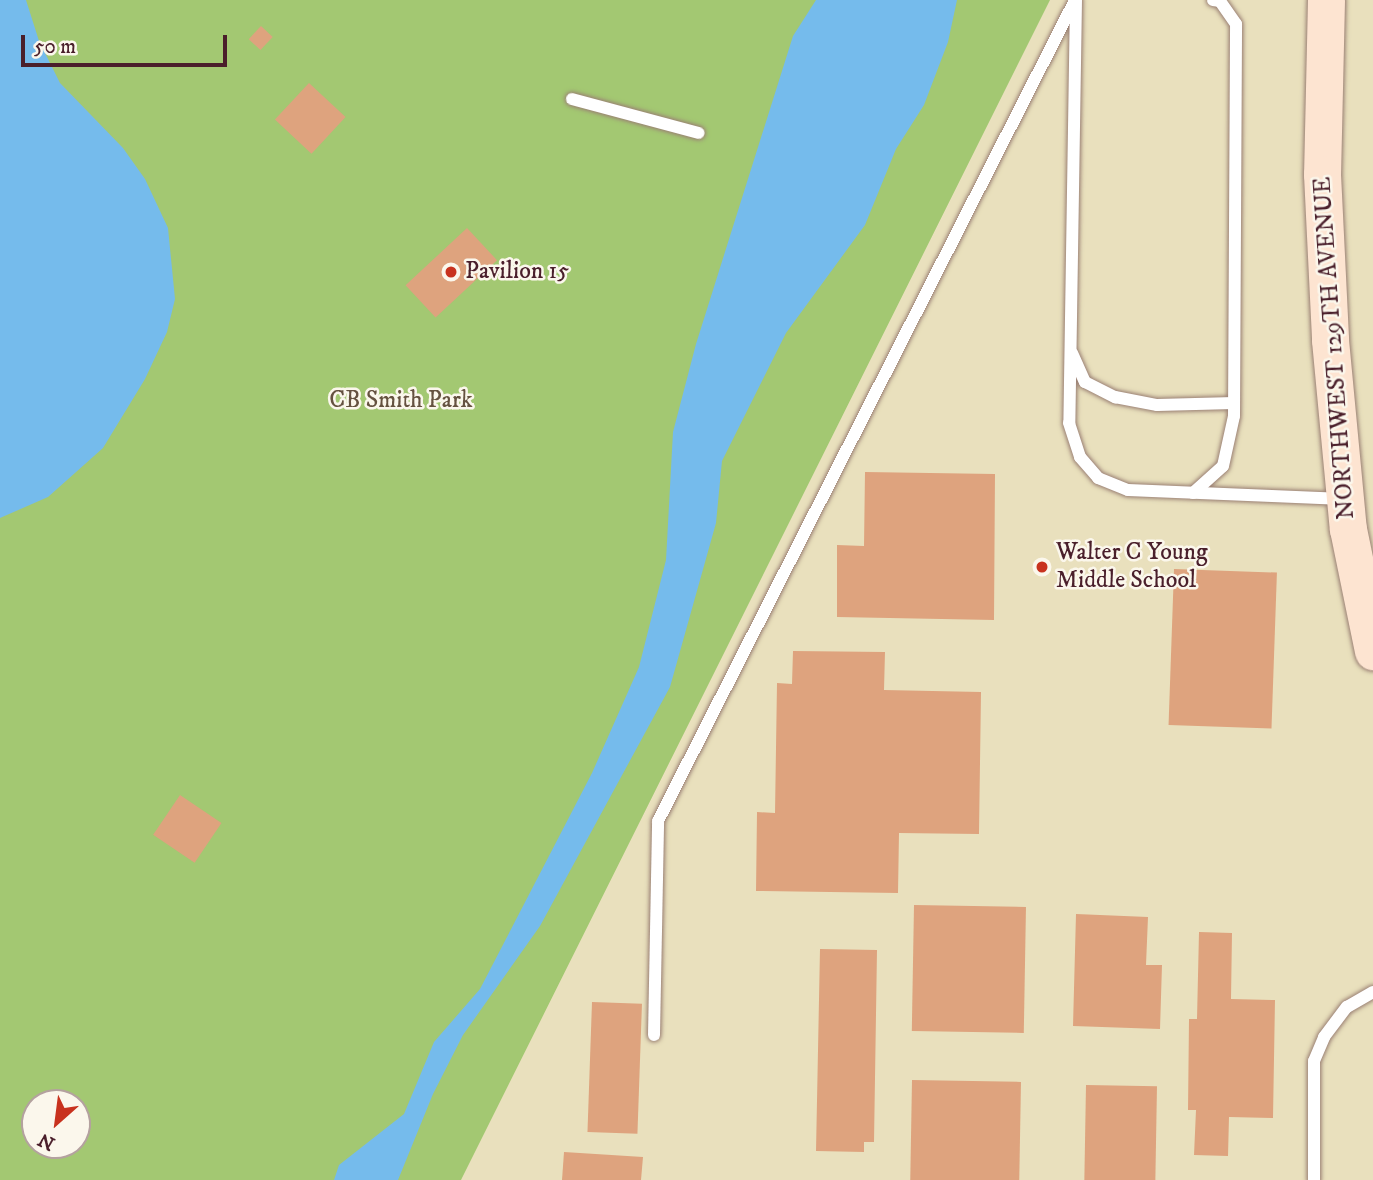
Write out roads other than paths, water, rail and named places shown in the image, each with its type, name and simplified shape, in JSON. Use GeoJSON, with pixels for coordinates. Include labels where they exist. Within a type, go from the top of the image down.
{"type":"FeatureCollection","features":[{"type":"Feature","properties":{"kind":"street","name":"NORTHWEST 129TH AVENUE"},"geometry":{"type":"LineString","coordinates":[[1326,0],[1322,174],[1330,341],[1346,499],[1373,651]]}},
{"type":"Feature","properties":{"kind":"lane"},"geometry":{"type":"LineString","coordinates":[[1076,0],[1069,424],[1086,464],[1098,478],[1128,490],[1346,499]]}},
{"type":"Feature","properties":{"kind":"lane"},"geometry":{"type":"LineString","coordinates":[[654,1035],[658,821],[1076,0]]}},
{"type":"Feature","properties":{"kind":"lane"},"geometry":{"type":"LineString","coordinates":[[1194,493],[1223,466],[1234,403],[1236,24],[1220,1],[1213,0]]}},
{"type":"Feature","properties":{"kind":"lane"},"geometry":{"type":"LineString","coordinates":[[572,99],[699,133]]}},
{"type":"Feature","properties":{"kind":"lane"},"geometry":{"type":"LineString","coordinates":[[1070,349],[1085,382],[1115,397],[1157,405],[1234,403]]}},
{"type":"Feature","properties":{"kind":"lane"},"geometry":{"type":"LineString","coordinates":[[1314,1180],[1314,1061],[1324,1038],[1347,1007],[1373,992]]}},
{"type":"Feature","properties":{"kind":"water"},"geometry":{"type":"Polygon","coordinates":[[[0,0],[26,0],[39,41],[60,83],[123,148],[145,179],[168,228],[175,299],[167,332],[145,379],[103,448],[48,497],[0,518],[0,0]]]}},
{"type":"Feature","properties":{"kind":"water"},"geometry":{"type":"Polygon","coordinates":[[[816,0],[957,0],[948,42],[924,105],[896,149],[865,225],[786,333],[722,461],[716,523],[670,687],[540,926],[463,1035],[433,1094],[398,1180],[334,1180],[339,1165],[404,1114],[434,1042],[480,989],[592,773],[639,667],[666,560],[673,432],[696,344],[793,36],[816,0]]]}},
{"type":"Feature","properties":{"kind":"place","name":"Pavilion 15"},"geometry":{"type":"Point","coordinates":[451,272]}},
{"type":"Feature","properties":{"kind":"place","name":"Walter C Young Middle School"},"geometry":{"type":"Point","coordinates":[1042,567]}},
{"type":"Feature","properties":{"kind":"park label","name":"CB Smith Park"},"geometry":{"type":"Point","coordinates":[401,401]}}]}
